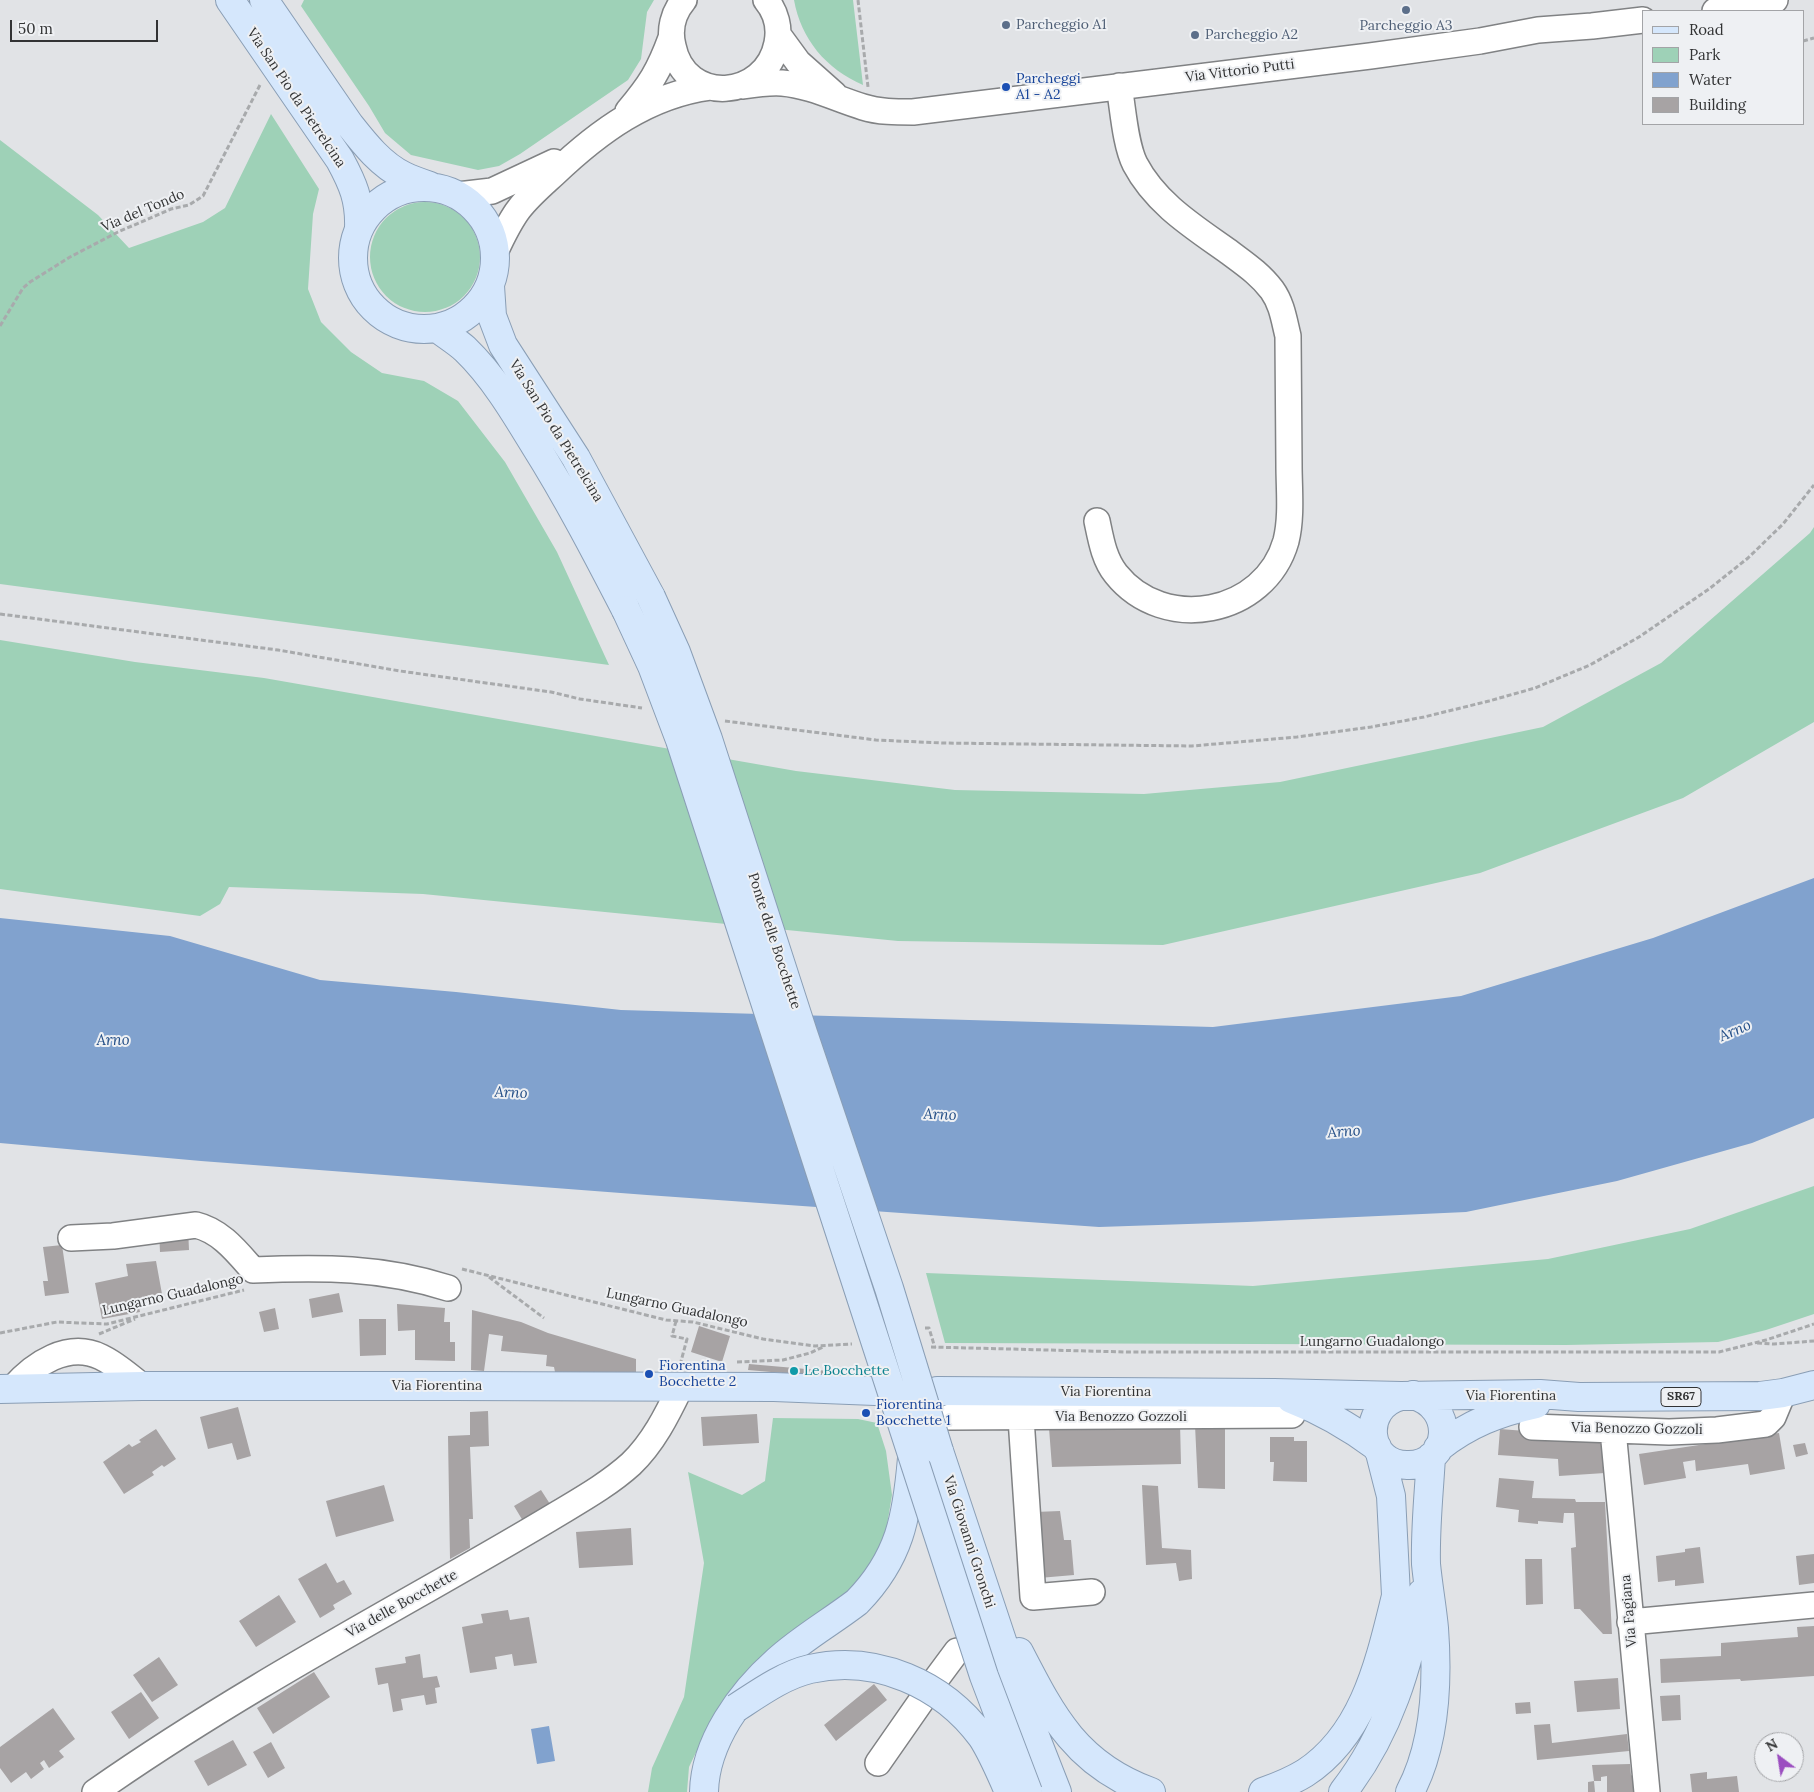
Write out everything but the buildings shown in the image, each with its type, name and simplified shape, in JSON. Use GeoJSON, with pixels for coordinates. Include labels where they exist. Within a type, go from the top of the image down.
{"type":"FeatureCollection","features":[{"type":"Feature","properties":{"kind":"main road","name":"Via San Pio da Pietrelcina"},"geometry":{"type":"LineString","coordinates":[[230,0],[340,160],[351,180],[357,198],[359,228]]}},
{"type":"Feature","properties":{"kind":"main road","name":"Via San Pio da Pietrelcina"},"geometry":{"type":"LineString","coordinates":[[264,0],[348,124],[363,142],[390,168],[403,176],[431,187]]}},
{"type":"Feature","properties":{"kind":"main road"},"geometry":{"type":"LineString","coordinates":[[431,187],[446,190],[470,204],[487,225],[495,252],[493,275],[485,297],[469,314],[460,320],[438,328],[415,330],[394,323],[375,311],[367,302],[361,293],[353,272],[352,250],[359,228],[371,210],[388,196],[409,188],[431,187]]}},
{"type":"Feature","properties":{"kind":"main road","name":"Via San Pio da Pietrelcina"},"geometry":{"type":"LineString","coordinates":[[490,286],[492,316],[503,345],[576,458],[651,597]]}},
{"type":"Feature","properties":{"kind":"main road","name":"Via San Pio da Pietrelcina"},"geometry":{"type":"LineString","coordinates":[[438,328],[476,361],[491,378],[516,413],[588,537],[626,610]]}},
{"type":"Feature","properties":{"kind":"main road","name":"Ponte delle Bocchette"},"geometry":{"type":"LineString","coordinates":[[651,597],[676,652],[708,739],[888,1288]]}},
{"type":"Feature","properties":{"kind":"main road","name":"Ponte delle Bocchette"},"geometry":{"type":"LineString","coordinates":[[626,610],[680,740],[786,1070],[861,1295]]}},
{"type":"Feature","properties":{"kind":"main road","name":"Via Giovanni Gronchi"},"geometry":{"type":"LineString","coordinates":[[888,1288],[939,1451],[1026,1713],[1058,1792]]}},
{"type":"Feature","properties":{"kind":"main road","name":"Via Giovanni Gronchi"},"geometry":{"type":"LineString","coordinates":[[861,1295],[912,1458],[984,1676],[1028,1792]]}},
{"type":"Feature","properties":{"kind":"main road","name":"Via Fiorentina"},"geometry":{"type":"LineString","coordinates":[[6,1389],[684,1377],[774,1387],[875,1391]]}},
{"type":"Feature","properties":{"kind":"main road","name":"Via Fiorentina"},"geometry":{"type":"LineString","coordinates":[[938,1391],[1407,1395],[1532,1394],[1579,1397],[1760,1396],[1784,1393],[1814,1385]]}},
{"type":"Feature","properties":{"kind":"main road","name":"Via Fiorentina"},"geometry":{"type":"LineString","coordinates":[[1274,1393],[1319,1410],[1355,1431],[1394,1463],[1404,1465],[1416,1464],[1454,1435],[1497,1414],[1542,1402],[1579,1397]]}},
{"type":"Feature","properties":{"kind":"main road"},"geometry":{"type":"LineString","coordinates":[[1400,1684],[1391,1496],[1373,1430],[1377,1412],[1385,1403],[1407,1395]]}},
{"type":"Feature","properties":{"kind":"main road","name":"Via Fiorentina"},"geometry":{"type":"LineString","coordinates":[[1407,1395],[1427,1400],[1438,1411],[1443,1426],[1443,1433],[1434,1452]]}},
{"type":"Feature","properties":{"kind":"main road"},"geometry":{"type":"LineString","coordinates":[[1343,1792],[1375,1745],[1400,1684],[1413,1635],[1426,1564],[1434,1452]]}},
{"type":"Feature","properties":{"kind":"main road"},"geometry":{"type":"LineString","coordinates":[[704,1792],[711,1753],[718,1735],[762,1675],[778,1660],[857,1602],[883,1570],[906,1516],[912,1458]]}},
{"type":"Feature","properties":{"kind":"main road"},"geometry":{"type":"LineString","coordinates":[[1410,1792],[1415,1783],[1428,1743],[1434,1700],[1434,1629],[1426,1564]]}},
{"type":"Feature","properties":{"kind":"main road"},"geometry":{"type":"LineString","coordinates":[[983,1581],[1046,1704],[1057,1720],[1081,1749],[1102,1767],[1124,1781],[1149,1791]]}},
{"type":"Feature","properties":{"kind":"main road"},"geometry":{"type":"LineString","coordinates":[[1263,1792],[1291,1781],[1316,1765],[1338,1744],[1349,1729],[1366,1697],[1374,1676],[1396,1596]]}},
{"type":"Feature","properties":{"kind":"main road"},"geometry":{"type":"LineString","coordinates":[[736,1708],[781,1680],[810,1669],[848,1665],[872,1666],[895,1672],[935,1693],[955,1708],[969,1722],[983,1740],[1009,1792]]}},
{"type":"Feature","properties":{"kind":"street"},"geometry":{"type":"LineString","coordinates":[[684,0],[676,13],[672,25],[671,38],[674,54],[682,69],[695,80],[710,87]]}},
{"type":"Feature","properties":{"kind":"street"},"geometry":{"type":"LineString","coordinates":[[1720,10],[1775,0]]}},
{"type":"Feature","properties":{"kind":"street"},"geometry":{"type":"LineString","coordinates":[[743,86],[757,78],[768,68],[775,54],[773,12]]}},
{"type":"Feature","properties":{"kind":"street","name":"Via Vittorio Putti"},"geometry":{"type":"LineString","coordinates":[[773,12],[798,62],[838,98]]}},
{"type":"Feature","properties":{"kind":"street","name":"Via Vittorio Putti"},"geometry":{"type":"LineString","coordinates":[[622,119],[673,94],[710,87],[732,88],[770,82],[783,83],[865,107],[890,112],[912,112],[1370,56],[1480,41],[1538,30],[1642,20]]}},
{"type":"Feature","properties":{"kind":"street"},"geometry":{"type":"LineString","coordinates":[[495,252],[518,210],[532,194],[580,149],[622,119],[650,85],[671,38]]}},
{"type":"Feature","properties":{"kind":"street"},"geometry":{"type":"LineString","coordinates":[[1097,521],[1103,550],[1116,574],[1135,592],[1156,604],[1182,610],[1204,610],[1232,602],[1257,587],[1275,566],[1286,540],[1289,509],[1288,336],[1282,308],[1273,291],[1259,274],[1174,213],[1155,194],[1135,164],[1130,149],[1119,86]]}},
{"type":"Feature","properties":{"kind":"street"},"geometry":{"type":"LineString","coordinates":[[458,196],[484,193],[508,184],[580,149]]}},
{"type":"Feature","properties":{"kind":"street"},"geometry":{"type":"LineString","coordinates":[[71,1238],[113,1236],[196,1225],[203,1226],[222,1237],[254,1270],[319,1267],[361,1270],[410,1277],[448,1288]]}},
{"type":"Feature","properties":{"kind":"street"},"geometry":{"type":"LineString","coordinates":[[6,1389],[35,1366],[56,1356],[67,1354],[91,1354],[101,1357],[142,1386]]}},
{"type":"Feature","properties":{"kind":"street","name":"Via delle Bocchette"},"geometry":{"type":"LineString","coordinates":[[95,1792],[194,1726],[301,1661],[520,1536],[593,1492],[622,1472],[640,1454],[664,1419],[684,1377]]}},
{"type":"Feature","properties":{"kind":"street","name":"Via Benozzo Gozzoli"},"geometry":{"type":"LineString","coordinates":[[1532,1427],[1669,1432],[1717,1430],[1766,1424],[1773,1417],[1784,1393]]}},
{"type":"Feature","properties":{"kind":"street","name":"Via Benozzo Gozzoli"},"geometry":{"type":"LineString","coordinates":[[950,1417],[1292,1416]]}},
{"type":"Feature","properties":{"kind":"street"},"geometry":{"type":"LineString","coordinates":[[1021,1418],[1033,1597],[1092,1592]]}},
{"type":"Feature","properties":{"kind":"street","name":"Via Fagiana"},"geometry":{"type":"LineString","coordinates":[[1613,1430],[1647,1792]]}},
{"type":"Feature","properties":{"kind":"street"},"geometry":{"type":"LineString","coordinates":[[1630,1622],[1814,1605]]}},
{"type":"Feature","properties":{"kind":"street"},"geometry":{"type":"LineString","coordinates":[[878,1763],[957,1651]]}},
{"type":"Feature","properties":{"kind":"path"},"geometry":{"type":"LineString","coordinates":[[858,0],[868,86],[865,107]]}},
{"type":"Feature","properties":{"kind":"path","name":"Via del Tondo"},"geometry":{"type":"LineString","coordinates":[[0,326],[23,288],[30,282],[70,257],[118,232],[171,209],[189,205],[203,196],[260,85]]}},
{"type":"Feature","properties":{"kind":"path"},"geometry":{"type":"LineString","coordinates":[[723,721],[876,740],[942,743],[1192,746],[1297,737],[1424,717],[1535,688],[1590,665],[1639,637],[1709,589],[1748,558],[1783,524],[1814,485]]}},
{"type":"Feature","properties":{"kind":"path"},"geometry":{"type":"LineString","coordinates":[[0,614],[278,650],[400,671],[551,692],[580,699],[645,709]]}},
{"type":"Feature","properties":{"kind":"path","name":"Lungarno Guadalongo"},"geometry":{"type":"LineString","coordinates":[[544,1318],[486,1276],[513,1281],[666,1320],[693,1322],[763,1339],[826,1346],[858,1344]]}},
{"type":"Feature","properties":{"kind":"path","name":"Lungarno Guadalongo"},"geometry":{"type":"LineString","coordinates":[[0,1333],[57,1322],[107,1324],[251,1288]]}},
{"type":"Feature","properties":{"kind":"path"},"geometry":{"type":"LineString","coordinates":[[67,1354],[82,1340],[146,1315]]}},
{"type":"Feature","properties":{"kind":"path"},"geometry":{"type":"LineString","coordinates":[[676,1321],[672,1336],[686,1339],[679,1366],[684,1377]]}},
{"type":"Feature","properties":{"kind":"path","name":"Lungarno Guadalongo"},"geometry":{"type":"LineString","coordinates":[[925,1347],[1126,1352],[1719,1352],[1814,1324]]}},
{"type":"Feature","properties":{"kind":"path"},"geometry":{"type":"LineString","coordinates":[[1754,1343],[1774,1344],[1814,1341]]}},
{"type":"Feature","properties":{"kind":"path"},"geometry":{"type":"LineString","coordinates":[[730,1363],[746,1360],[784,1360],[810,1353],[826,1346]]}},
{"type":"Feature","properties":{"kind":"green space"},"geometry":{"type":"Polygon","coordinates":[[[304,0],[654,0],[647,12],[641,59],[628,80],[520,154],[499,166],[478,170],[411,155],[385,133],[369,106],[301,6],[304,0]]]}},
{"type":"Feature","properties":{"kind":"green space"},"geometry":{"type":"Polygon","coordinates":[[[794,0],[853,0],[863,85],[838,70],[817,51],[809,40],[797,14],[794,0]]]}},
{"type":"Feature","properties":{"kind":"green space"},"geometry":{"type":"Polygon","coordinates":[[[271,114],[319,189],[313,214],[308,289],[321,322],[351,352],[382,373],[424,381],[458,401],[505,462],[557,552],[609,665],[0,584],[0,140],[98,215],[129,248],[203,222],[225,208],[271,114]]]}},
{"type":"Feature","properties":{"kind":"green space"},"geometry":{"type":"Polygon","coordinates":[[[425,202],[446,206],[464,218],[476,236],[480,257],[476,278],[464,296],[446,308],[425,312],[404,308],[386,296],[374,278],[370,257],[374,236],[386,218],[404,206],[425,202]]]}},
{"type":"Feature","properties":{"kind":"green space"},"geometry":{"type":"Polygon","coordinates":[[[1814,527],[1814,722],[1683,798],[1480,873],[1163,945],[898,941],[423,894],[229,887],[220,904],[200,916],[0,889],[0,640],[135,662],[264,678],[796,771],[955,790],[1144,794],[1280,782],[1543,727],[1661,663],[1810,533],[1814,527]]]}},
{"type":"Feature","properties":{"kind":"green space"},"geometry":{"type":"Polygon","coordinates":[[[1814,1186],[1814,1314],[1766,1330],[1718,1342],[1566,1345],[945,1343],[926,1273],[1253,1286],[1548,1259],[1690,1229],[1814,1186]]]}},
{"type":"Feature","properties":{"kind":"green space"},"geometry":{"type":"Polygon","coordinates":[[[773,1418],[858,1419],[877,1423],[886,1451],[892,1495],[884,1543],[855,1586],[805,1625],[745,1677],[715,1713],[689,1767],[687,1792],[648,1792],[652,1768],[684,1697],[704,1563],[688,1472],[742,1495],[765,1481],[773,1418]]]}},
{"type":"Feature","properties":{"kind":"water","name":"Arno"},"geometry":{"type":"Polygon","coordinates":[[[1814,878],[1814,1118],[1752,1143],[1617,1181],[1466,1212],[1099,1227],[201,1161],[0,1143],[0,918],[170,936],[320,980],[456,992],[621,1010],[1213,1027],[1461,996],[1653,938],[1814,878]]]}},
{"type":"Feature","properties":{"kind":"water"},"geometry":{"type":"Polygon","coordinates":[[[549,1726],[555,1761],[537,1764],[531,1729],[549,1726]]]}},
{"type":"Feature","properties":{"kind":"place","name":"Parcheggio A3"},"geometry":{"type":"Point","coordinates":[1406,10]}},
{"type":"Feature","properties":{"kind":"place","name":"Parcheggio A1"},"geometry":{"type":"Point","coordinates":[1006,25]}},
{"type":"Feature","properties":{"kind":"place","name":"Parcheggio A2"},"geometry":{"type":"Point","coordinates":[1195,35]}},
{"type":"Feature","properties":{"kind":"place","name":"Parcheggi A1 - A2"},"geometry":{"type":"Point","coordinates":[1006,87]}},
{"type":"Feature","properties":{"kind":"place","name":"Le Bocchette"},"geometry":{"type":"Point","coordinates":[794,1371]}},
{"type":"Feature","properties":{"kind":"place","name":"Fiorentina Bocchette 2"},"geometry":{"type":"Point","coordinates":[649,1374]}},
{"type":"Feature","properties":{"kind":"place","name":"Fiorentina Bocchette 1"},"geometry":{"type":"Point","coordinates":[866,1413]}}]}
